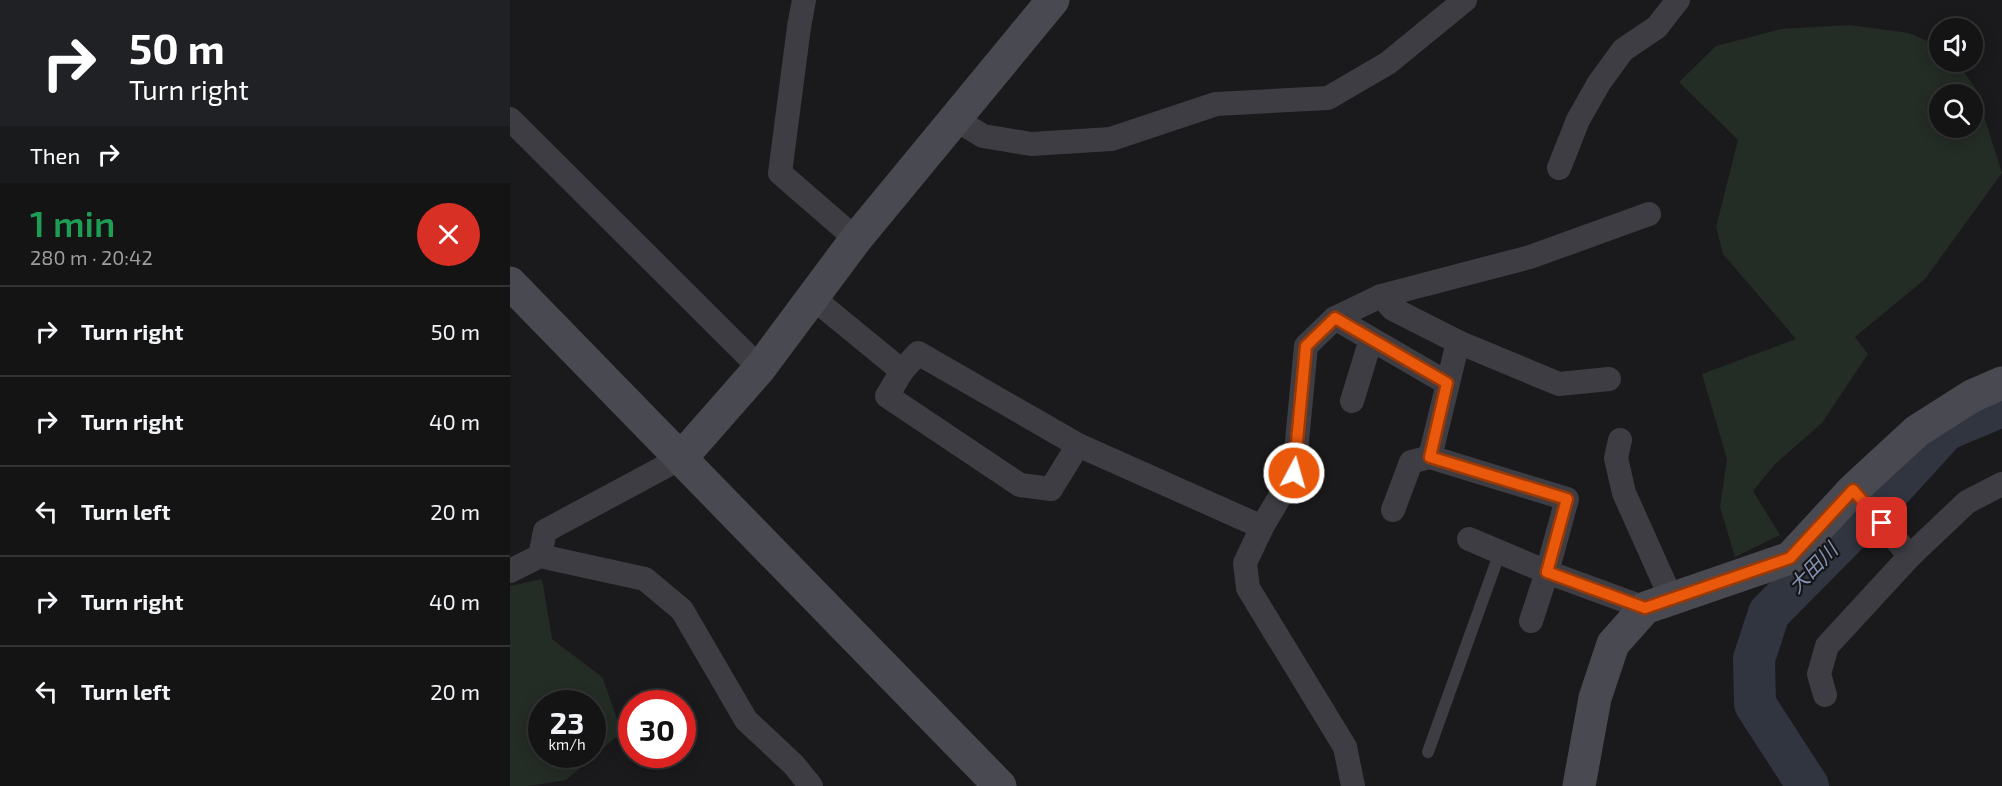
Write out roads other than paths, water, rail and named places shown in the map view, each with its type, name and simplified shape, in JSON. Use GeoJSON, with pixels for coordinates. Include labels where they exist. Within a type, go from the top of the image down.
{"type":"FeatureCollection","features":[{"type":"Feature","properties":{"kind":"street"},"geometry":{"type":"LineString","coordinates":[[804,0],[780,173],[856,239]]}},
{"type":"Feature","properties":{"kind":"street"},"geometry":{"type":"LineString","coordinates":[[540,556],[545,531],[681,458],[760,368],[856,239],[1053,0]]}},
{"type":"Feature","properties":{"kind":"street"},"geometry":{"type":"LineString","coordinates":[[955,119],[983,136],[1031,144],[1111,139],[1216,104],[1328,98],[1388,63],[1465,0]]}},
{"type":"Feature","properties":{"kind":"street"},"geometry":{"type":"LineString","coordinates":[[1559,168],[1578,120],[1599,83],[1623,50],[1657,27],[1678,0]]}},
{"type":"Feature","properties":{"kind":"street"},"geometry":{"type":"LineString","coordinates":[[510,120],[760,368]]}},
{"type":"Feature","properties":{"kind":"street"},"geometry":{"type":"LineString","coordinates":[[1353,786],[1345,747],[1248,588],[1245,563],[1262,527],[1294,473],[1306,346],[1335,318],[1381,296],[1530,256],[1649,214]]}},
{"type":"Feature","properties":{"kind":"street"},"geometry":{"type":"LineString","coordinates":[[510,283],[1000,786]]}},
{"type":"Feature","properties":{"kind":"street"},"geometry":{"type":"LineString","coordinates":[[1381,296],[1393,309],[1458,342],[1560,384],[1609,379]]}},
{"type":"Feature","properties":{"kind":"street"},"geometry":{"type":"LineString","coordinates":[[813,298],[902,371]]}},
{"type":"Feature","properties":{"kind":"street"},"geometry":{"type":"LineString","coordinates":[[1335,318],[1447,383]]}},
{"type":"Feature","properties":{"kind":"street"},"geometry":{"type":"LineString","coordinates":[[1352,401],[1371,339]]}},
{"type":"Feature","properties":{"kind":"street"},"geometry":{"type":"LineString","coordinates":[[1430,457],[1458,342]]}},
{"type":"Feature","properties":{"kind":"street"},"geometry":{"type":"LineString","coordinates":[[1078,445],[1051,489],[1020,485],[887,396],[902,371],[918,353],[1078,445],[1262,527]]}},
{"type":"Feature","properties":{"kind":"street"},"geometry":{"type":"LineString","coordinates":[[1579,786],[1595,698],[1613,644],[1659,604],[1790,558],[1853,490],[1917,430],[1972,396],[2002,384]]}},
{"type":"Feature","properties":{"kind":"street"},"geometry":{"type":"LineString","coordinates":[[1620,440],[1616,458],[1624,493],[1659,604]]}},
{"type":"Feature","properties":{"kind":"street"},"geometry":{"type":"LineString","coordinates":[[1393,510],[1411,462],[1430,457],[1567,499],[1531,621]]}},
{"type":"Feature","properties":{"kind":"street"},"geometry":{"type":"LineString","coordinates":[[1825,695],[1819,674],[1827,646],[1910,556],[1967,502],[2002,484]]}},
{"type":"Feature","properties":{"kind":"street"},"geometry":{"type":"LineString","coordinates":[[1853,490],[1910,556]]}},
{"type":"Feature","properties":{"kind":"street"},"geometry":{"type":"LineString","coordinates":[[1469,539],[1547,572],[1659,604]]}},
{"type":"Feature","properties":{"kind":"street"},"geometry":{"type":"LineString","coordinates":[[510,571],[540,556],[645,579],[682,610],[746,720],[794,765],[811,786]]}},
{"type":"Feature","properties":{"kind":"lane"},"geometry":{"type":"LineString","coordinates":[[1428,752],[1500,552]]}},
{"type":"Feature","properties":{"kind":"waterway","name":"大田川"},"geometry":{"type":"LineString","coordinates":[[1808,786],[1755,704],[1754,659],[1769,613],[1884,497],[1945,430],[2002,406]]}}]}
